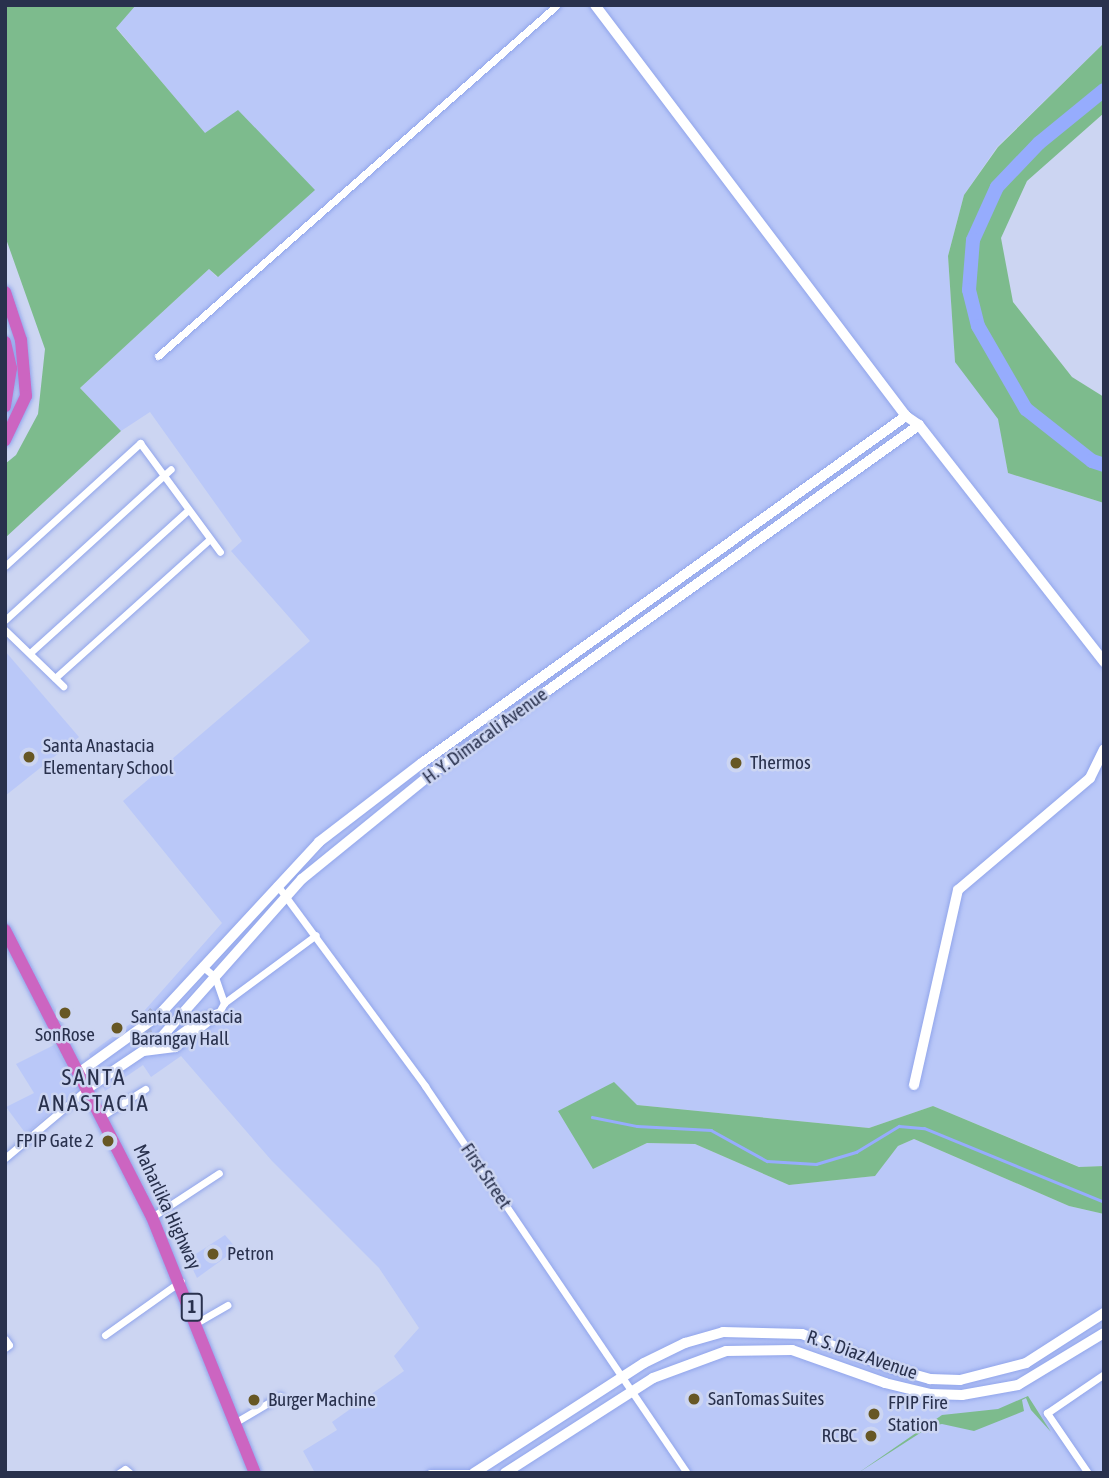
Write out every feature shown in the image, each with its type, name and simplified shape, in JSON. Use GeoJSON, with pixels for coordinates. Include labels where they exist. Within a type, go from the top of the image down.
{"type":"FeatureCollection","features":[{"type":"Feature","properties":{"kind":"highway"},"geometry":{"type":"LineString","coordinates":[[5,292],[21,340],[26,396],[5,440]]}},
{"type":"Feature","properties":{"kind":"highway"},"geometry":{"type":"LineString","coordinates":[[5,342],[12,368],[5,407]]}},
{"type":"Feature","properties":{"kind":"highway","name":"Maharlika Highway"},"geometry":{"type":"LineString","coordinates":[[5,930],[152,1217],[198,1322],[255,1473]]}},
{"type":"Feature","properties":{"kind":"street"},"geometry":{"type":"LineString","coordinates":[[158,356],[557,5]]}},
{"type":"Feature","properties":{"kind":"street"},"geometry":{"type":"LineString","coordinates":[[595,5],[906,416],[919,425],[1104,662]]}},
{"type":"Feature","properties":{"kind":"street","name":"H. Y. Dimacali Avenue"},"geometry":{"type":"LineString","coordinates":[[80,1072],[159,1015],[201,966],[319,842],[422,762],[906,416]]}},
{"type":"Feature","properties":{"kind":"street","name":"H. Y. Dimacali Avenue"},"geometry":{"type":"LineString","coordinates":[[88,1088],[158,1041],[287,893],[430,774],[919,425]]}},
{"type":"Feature","properties":{"kind":"street"},"geometry":{"type":"LineString","coordinates":[[5,566],[140,443],[220,552]]}},
{"type":"Feature","properties":{"kind":"street"},"geometry":{"type":"LineString","coordinates":[[5,620],[171,469]]}},
{"type":"Feature","properties":{"kind":"street"},"geometry":{"type":"LineString","coordinates":[[32,652],[188,510]]}},
{"type":"Feature","properties":{"kind":"street"},"geometry":{"type":"LineString","coordinates":[[55,678],[209,540]]}},
{"type":"Feature","properties":{"kind":"street"},"geometry":{"type":"LineString","coordinates":[[5,630],[32,652],[63,686]]}},
{"type":"Feature","properties":{"kind":"street"},"geometry":{"type":"LineString","coordinates":[[914,1085],[958,890],[1090,778],[1104,749]]}},
{"type":"Feature","properties":{"kind":"street"},"geometry":{"type":"LineString","coordinates":[[422,762],[430,774]]}},
{"type":"Feature","properties":{"kind":"street","name":"First Street"},"geometry":{"type":"LineString","coordinates":[[277,885],[287,893],[687,1473]]}},
{"type":"Feature","properties":{"kind":"street"},"geometry":{"type":"LineString","coordinates":[[142,1052],[175,1048],[218,1014],[225,1003],[316,935]]}},
{"type":"Feature","properties":{"kind":"street"},"geometry":{"type":"LineString","coordinates":[[201,966],[215,977],[225,1003]]}},
{"type":"Feature","properties":{"kind":"street"},"geometry":{"type":"LineString","coordinates":[[154,1010],[189,981]]}},
{"type":"Feature","properties":{"kind":"street"},"geometry":{"type":"LineString","coordinates":[[176,1039],[203,1018],[218,1014]]}},
{"type":"Feature","properties":{"kind":"street"},"geometry":{"type":"LineString","coordinates":[[112,1051],[122,1067]]}},
{"type":"Feature","properties":{"kind":"street"},"geometry":{"type":"LineString","coordinates":[[5,1158],[88,1088]]}},
{"type":"Feature","properties":{"kind":"street"},"geometry":{"type":"LineString","coordinates":[[102,1116],[145,1089]]}},
{"type":"Feature","properties":{"kind":"street"},"geometry":{"type":"LineString","coordinates":[[152,1217],[219,1173]]}},
{"type":"Feature","properties":{"kind":"street"},"geometry":{"type":"LineString","coordinates":[[105,1335],[181,1281]]}},
{"type":"Feature","properties":{"kind":"street"},"geometry":{"type":"LineString","coordinates":[[198,1322],[227,1304]]}},
{"type":"Feature","properties":{"kind":"street","name":"R. S. Diaz Avenue"},"geometry":{"type":"LineString","coordinates":[[476,1472],[622,1376],[685,1343],[723,1332],[761,1330],[803,1334],[930,1379],[987,1376],[1026,1363],[1104,1313]]}},
{"type":"Feature","properties":{"kind":"street"},"geometry":{"type":"LineString","coordinates":[[1078,1330],[1087,1344]]}},
{"type":"Feature","properties":{"kind":"street","name":"R. S. Diaz Avenue"},"geometry":{"type":"LineString","coordinates":[[505,1473],[632,1391],[692,1361],[726,1351],[770,1348],[814,1356],[930,1394],[991,1392],[1018,1385],[1104,1333]]}},
{"type":"Feature","properties":{"kind":"street"},"geometry":{"type":"LineString","coordinates":[[5,1339],[9,1345],[5,1348]]}},
{"type":"Feature","properties":{"kind":"street"},"geometry":{"type":"LineString","coordinates":[[1088,1473],[1047,1413],[1104,1374]]}},
{"type":"Feature","properties":{"kind":"street"},"geometry":{"type":"LineString","coordinates":[[987,1376],[991,1392]]}},
{"type":"Feature","properties":{"kind":"street"},"geometry":{"type":"LineString","coordinates":[[236,1422],[280,1396]]}},
{"type":"Feature","properties":{"kind":"street"},"geometry":{"type":"LineString","coordinates":[[535,1433],[545,1447]]}},
{"type":"Feature","properties":{"kind":"street"},"geometry":{"type":"LineString","coordinates":[[430,1473],[476,1472]]}},
{"type":"Feature","properties":{"kind":"street"},"geometry":{"type":"LineString","coordinates":[[119,1473],[130,1473]]}},
{"type":"Feature","properties":{"kind":"shaded area"},"geometry":{"type":"Polygon","coordinates":[[[136,5],[1104,5],[1104,43],[997,147],[964,195],[948,256],[955,361],[999,419],[1008,473],[1104,503],[1104,1166],[1080,1167],[933,1106],[869,1128],[637,1105],[593,1169],[647,1143],[695,1144],[789,1185],[874,1176],[898,1146],[914,1139],[1069,1206],[1104,1214],[1104,1473],[315,1473],[303,1451],[337,1430],[332,1422],[404,1371],[394,1356],[419,1328],[379,1268],[272,1161],[181,1056],[151,1077],[143,1065],[105,1091],[89,1054],[137,1019],[222,923],[123,801],[310,641],[231,551],[242,541],[150,412],[121,431],[80,388],[209,269],[217,277],[205,134],[116,27],[136,5]]]}},
{"type":"Feature","properties":{"kind":"shaded area"},"geometry":{"type":"Polygon","coordinates":[[[5,651],[79,737],[5,796],[5,651]]]}},
{"type":"Feature","properties":{"kind":"shaded area"},"geometry":{"type":"Polygon","coordinates":[[[54,1045],[79,1087],[26,1134],[6,1107],[34,1093],[16,1064],[54,1045]]]}},
{"type":"Feature","properties":{"kind":"shaded area","name":"Petron"},"geometry":{"type":"Polygon","coordinates":[[[225,1235],[237,1249],[197,1278],[188,1259],[225,1235]]]}},
{"type":"Feature","properties":{"kind":"green space"},"geometry":{"type":"Polygon","coordinates":[[[5,5],[136,5],[116,28],[205,133],[238,110],[315,190],[218,277],[209,269],[80,388],[121,431],[5,538],[5,464],[16,455],[38,414],[45,349],[5,236],[5,5]]]}},
{"type":"Feature","properties":{"kind":"green space"},"geometry":{"type":"Polygon","coordinates":[[[1104,43],[1104,113],[1027,181],[1001,238],[1013,302],[1072,377],[1104,397],[1104,503],[1008,473],[998,419],[955,362],[948,256],[964,195],[998,147],[1104,43]]]}},
{"type":"Feature","properties":{"kind":"green space"},"geometry":{"type":"Polygon","coordinates":[[[614,1082],[637,1105],[869,1128],[933,1106],[1079,1167],[1104,1166],[1104,1214],[1069,1206],[914,1139],[898,1146],[875,1176],[789,1185],[695,1144],[647,1143],[593,1169],[558,1111],[614,1082]]]}},
{"type":"Feature","properties":{"kind":"green space"},"geometry":{"type":"Polygon","coordinates":[[[1028,1396],[1051,1432],[1031,1410],[1026,1398],[1022,1400],[1024,1411],[974,1431],[942,1424],[931,1426],[858,1473],[942,1415],[998,1409],[1028,1396]]]}},
{"type":"Feature","properties":{"kind":"waterway"},"geometry":{"type":"LineString","coordinates":[[1104,90],[1039,143],[997,187],[973,240],[969,290],[978,326],[1026,409],[1092,461],[1104,465]]}},
{"type":"Feature","properties":{"kind":"waterway"},"geometry":{"type":"LineString","coordinates":[[592,1117],[637,1126],[711,1130],[767,1161],[816,1164],[856,1152],[899,1126],[924,1128],[1104,1202]]}},
{"type":"Feature","properties":{"kind":"tunnel"},"geometry":{"type":"LineString","coordinates":[[154,1011],[145,1023],[148,1037],[161,1044],[175,1039]]}},
{"type":"Feature","properties":{"kind":"place","name":"Santa Anastacia Elementary School"},"geometry":{"type":"Point","coordinates":[29,757]}},
{"type":"Feature","properties":{"kind":"place","name":"Thermos"},"geometry":{"type":"Point","coordinates":[736,763]}},
{"type":"Feature","properties":{"kind":"place","name":"SonRose"},"geometry":{"type":"Point","coordinates":[65,1013]}},
{"type":"Feature","properties":{"kind":"place","name":"Santa Anastacia Barangay Hall"},"geometry":{"type":"Point","coordinates":[117,1028]}},
{"type":"Feature","properties":{"kind":"place","name":"FPIP Gate 2"},"geometry":{"type":"Point","coordinates":[108,1141]}},
{"type":"Feature","properties":{"kind":"place","name":"Petron"},"geometry":{"type":"Point","coordinates":[213,1254]}},
{"type":"Feature","properties":{"kind":"place","name":"SanTomas Suites"},"geometry":{"type":"Point","coordinates":[694,1399]}},
{"type":"Feature","properties":{"kind":"place","name":"Burger Machine"},"geometry":{"type":"Point","coordinates":[254,1400]}},
{"type":"Feature","properties":{"kind":"place","name":"FPIP Fire Station"},"geometry":{"type":"Point","coordinates":[874,1414]}},
{"type":"Feature","properties":{"kind":"place","name":"RCBC"},"geometry":{"type":"Point","coordinates":[871,1436]}},
{"type":"Feature","properties":{"kind":"district","name":"SANTA ANASTACIA"},"geometry":{"type":"Point","coordinates":[94,1090]}}]}
